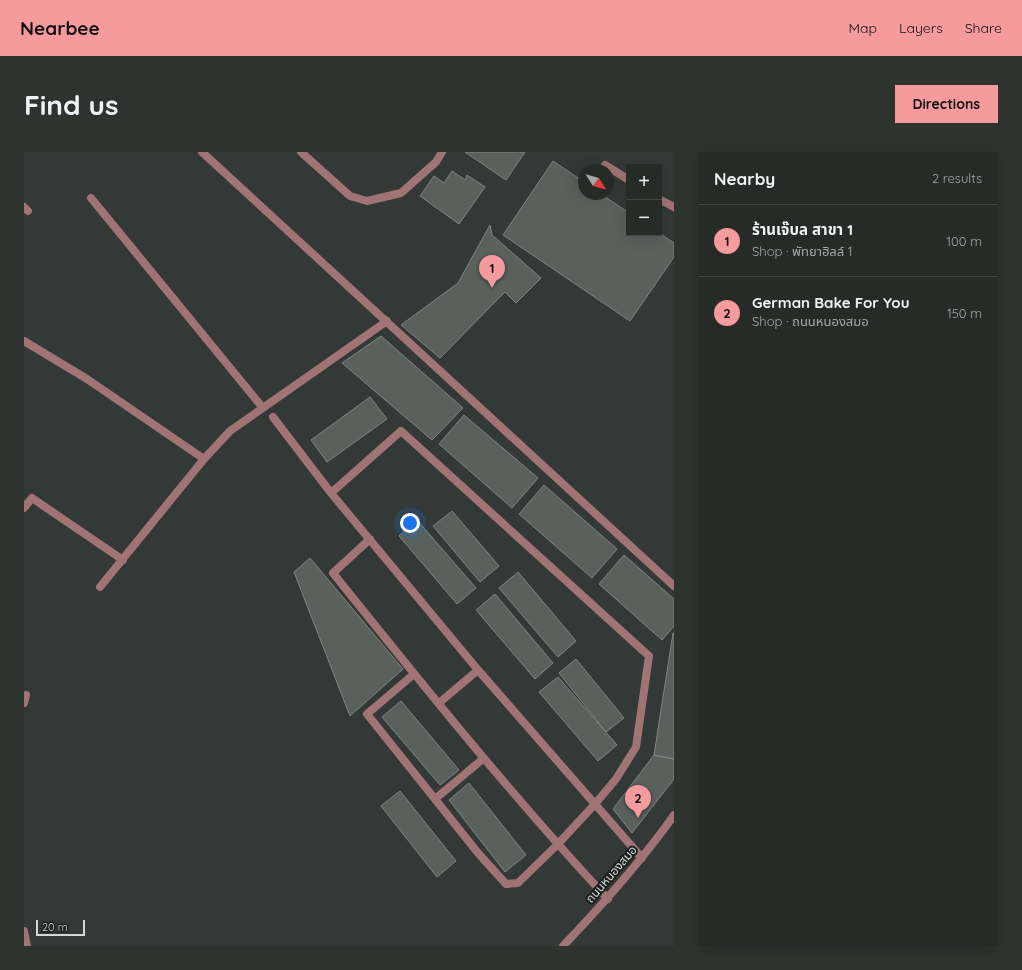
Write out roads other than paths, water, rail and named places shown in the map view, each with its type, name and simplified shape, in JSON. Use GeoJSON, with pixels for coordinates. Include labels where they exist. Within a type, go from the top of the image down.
{"type":"FeatureCollection","features":[{"type":"Feature","properties":{"kind":"street"},"geometry":{"type":"LineString","coordinates":[[202,152],[674,586]]}},
{"type":"Feature","properties":{"kind":"street"},"geometry":{"type":"LineString","coordinates":[[301,152],[350,196],[367,200],[402,193],[436,162],[442,152]]}},
{"type":"Feature","properties":{"kind":"street"},"geometry":{"type":"LineString","coordinates":[[614,171],[626,178]]}},
{"type":"Feature","properties":{"kind":"street"},"geometry":{"type":"LineString","coordinates":[[92,198],[263,408]]}},
{"type":"Feature","properties":{"kind":"street"},"geometry":{"type":"LineString","coordinates":[[662,200],[674,207]]}},
{"type":"Feature","properties":{"kind":"street"},"geometry":{"type":"LineString","coordinates":[[100,587],[204,459],[230,431],[387,321]]}},
{"type":"Feature","properties":{"kind":"street"},"geometry":{"type":"LineString","coordinates":[[24,340],[87,379],[204,459]]}},
{"type":"Feature","properties":{"kind":"street"},"geometry":{"type":"LineString","coordinates":[[273,417],[331,493],[478,670],[642,858]]}},
{"type":"Feature","properties":{"kind":"street"},"geometry":{"type":"LineString","coordinates":[[331,493],[401,430],[649,656],[636,747],[616,779],[595,804],[518,884],[506,884],[367,714],[414,674]]}},
{"type":"Feature","properties":{"kind":"street"},"geometry":{"type":"LineString","coordinates":[[24,508],[32,498],[123,560]]}},
{"type":"Feature","properties":{"kind":"street"},"geometry":{"type":"LineString","coordinates":[[370,539],[333,573],[414,674],[557,845],[608,899]]}},
{"type":"Feature","properties":{"kind":"street"},"geometry":{"type":"LineString","coordinates":[[439,703],[478,670]]}},
{"type":"Feature","properties":{"kind":"street"},"geometry":{"type":"LineString","coordinates":[[435,799],[484,758]]}},
{"type":"Feature","properties":{"kind":"street","name":"ถนนหนองสมอ"},"geometry":{"type":"LineString","coordinates":[[563,946],[608,899],[642,858],[674,815]]}},
{"type":"Feature","properties":{"kind":"street"},"geometry":{"type":"LineString","coordinates":[[24,931],[27,946]]}},
{"type":"Feature","properties":{"kind":"place","name":"ร้านเจ๊บล สาขา 1"},"geometry":{"type":"Point","coordinates":[492,288]}},
{"type":"Feature","properties":{"kind":"place","name":"German Bake For You"},"geometry":{"type":"Point","coordinates":[638,818]}}]}
